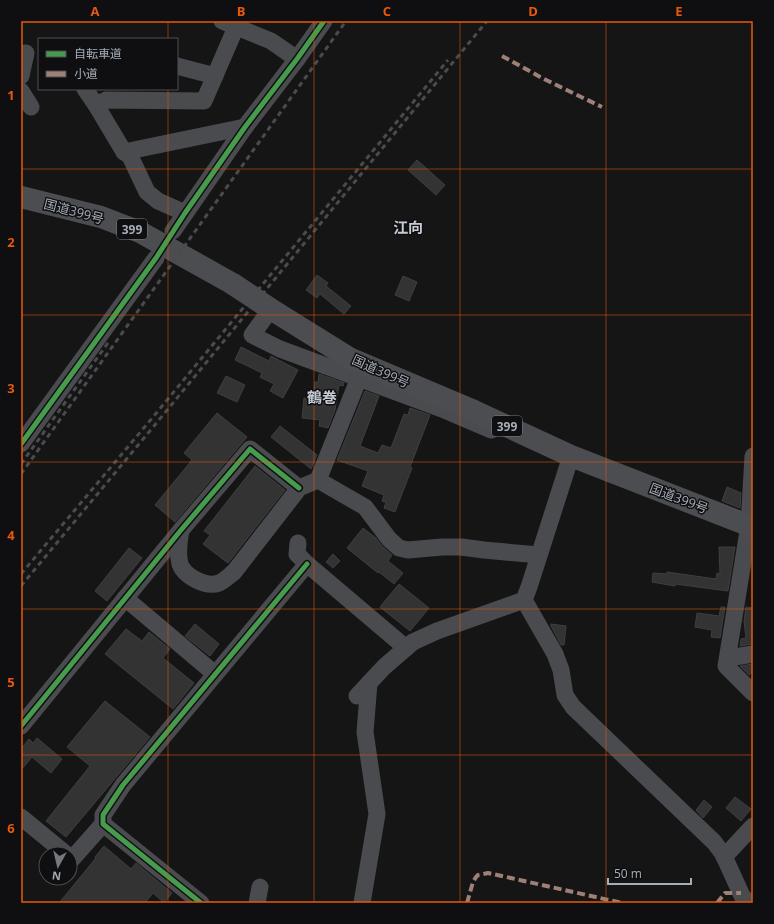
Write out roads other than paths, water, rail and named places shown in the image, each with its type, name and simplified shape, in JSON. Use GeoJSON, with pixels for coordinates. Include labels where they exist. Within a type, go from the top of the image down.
{"type":"FeatureCollection","features":[{"type":"Feature","properties":{"kind":"highway","name":"国道399号"},"geometry":{"type":"LineString","coordinates":[[21,197],[101,217],[140,232],[234,284],[270,309],[351,359],[474,411],[571,456],[751,526]]}},
{"type":"Feature","properties":{"kind":"street"},"geometry":{"type":"LineString","coordinates":[[173,231],[245,127],[324,21]]}},
{"type":"Feature","properties":{"kind":"street"},"geometry":{"type":"LineString","coordinates":[[96,105],[106,100],[204,101],[215,76],[229,24],[271,41],[297,59]]}},
{"type":"Feature","properties":{"kind":"street"},"geometry":{"type":"LineString","coordinates":[[21,76],[29,53]]}},
{"type":"Feature","properties":{"kind":"street"},"geometry":{"type":"LineString","coordinates":[[178,66],[215,76]]}},
{"type":"Feature","properties":{"kind":"street"},"geometry":{"type":"LineString","coordinates":[[86,90],[124,152],[130,156],[147,192],[158,201],[185,213]]}},
{"type":"Feature","properties":{"kind":"street"},"geometry":{"type":"LineString","coordinates":[[21,91],[31,107]]}},
{"type":"Feature","properties":{"kind":"street"},"geometry":{"type":"LineString","coordinates":[[124,152],[245,127]]}},
{"type":"Feature","properties":{"kind":"street"},"geometry":{"type":"LineString","coordinates":[[21,444],[156,258]]}},
{"type":"Feature","properties":{"kind":"street"},"geometry":{"type":"LineString","coordinates":[[270,309],[252,335],[280,349],[442,409],[513,440],[537,440]]}},
{"type":"Feature","properties":{"kind":"street"},"geometry":{"type":"LineString","coordinates":[[181,530],[179,553],[180,563],[188,575],[201,582],[217,584],[234,572],[299,488],[318,480],[359,378]]}},
{"type":"Feature","properties":{"kind":"street"},"geometry":{"type":"LineString","coordinates":[[21,726],[250,448],[299,488]]}},
{"type":"Feature","properties":{"kind":"street"},"geometry":{"type":"LineString","coordinates":[[357,696],[384,667],[413,642],[437,631],[524,600],[571,456]]}},
{"type":"Feature","properties":{"kind":"street"},"geometry":{"type":"LineString","coordinates":[[753,456],[751,526],[726,666],[753,693]]}},
{"type":"Feature","properties":{"kind":"street"},"geometry":{"type":"LineString","coordinates":[[318,480],[364,507],[389,539],[399,548],[408,550],[461,547],[539,555]]}},
{"type":"Feature","properties":{"kind":"street"},"geometry":{"type":"LineString","coordinates":[[298,543],[297,554],[307,564],[406,648]]}},
{"type":"Feature","properties":{"kind":"street"},"geometry":{"type":"LineString","coordinates":[[78,852],[103,824],[103,815],[123,785],[307,564]]}},
{"type":"Feature","properties":{"kind":"street"},"geometry":{"type":"LineString","coordinates":[[126,598],[215,674]]}},
{"type":"Feature","properties":{"kind":"street"},"geometry":{"type":"LineString","coordinates":[[524,600],[555,654],[561,670],[565,694],[572,707],[714,842],[724,857],[743,898],[753,903]]}},
{"type":"Feature","properties":{"kind":"street"},"geometry":{"type":"LineString","coordinates":[[728,658],[753,654]]}},
{"type":"Feature","properties":{"kind":"street"},"geometry":{"type":"LineString","coordinates":[[362,903],[377,814],[365,732],[369,683]]}},
{"type":"Feature","properties":{"kind":"street"},"geometry":{"type":"LineString","coordinates":[[21,817],[56,846]]}},
{"type":"Feature","properties":{"kind":"street"},"geometry":{"type":"LineString","coordinates":[[103,824],[201,903]]}},
{"type":"Feature","properties":{"kind":"street"},"geometry":{"type":"LineString","coordinates":[[724,857],[753,826]]}},
{"type":"Feature","properties":{"kind":"railway"},"geometry":{"type":"LineString","coordinates":[[21,474],[346,21]]}},
{"type":"Feature","properties":{"kind":"railway"},"geometry":{"type":"LineString","coordinates":[[21,586],[487,21]]}},
{"type":"Feature","properties":{"kind":"railway"},"geometry":{"type":"LineString","coordinates":[[21,574],[153,417],[448,60]]}},
{"type":"Feature","properties":{"kind":"railway"},"geometry":{"type":"LineString","coordinates":[[21,464],[110,340]]}},
{"type":"Feature","properties":{"kind":"district","name":"江向"},"geometry":{"type":"Point","coordinates":[408,227]}},
{"type":"Feature","properties":{"kind":"district","name":"鶴巻"},"geometry":{"type":"Point","coordinates":[322,397]}}]}
